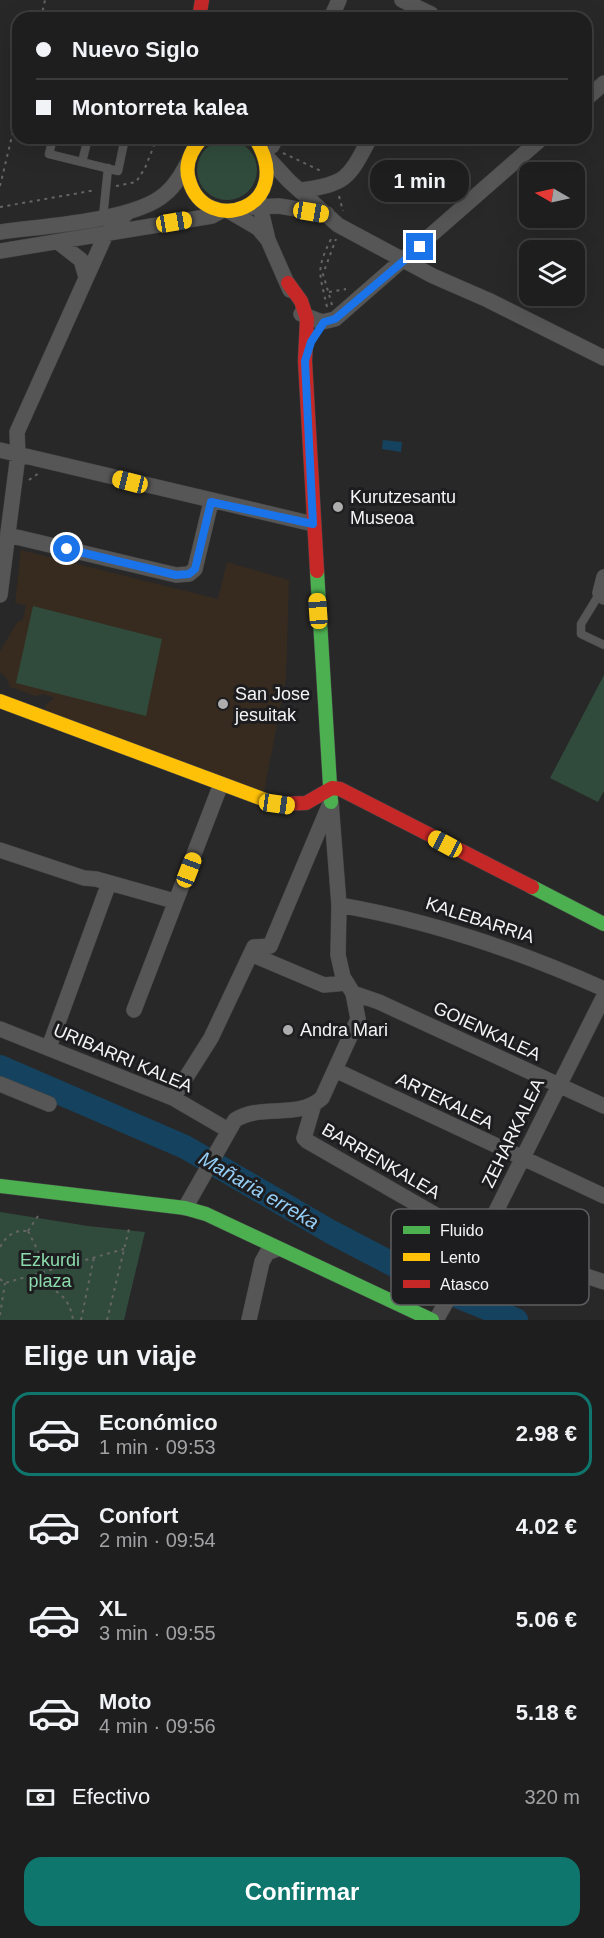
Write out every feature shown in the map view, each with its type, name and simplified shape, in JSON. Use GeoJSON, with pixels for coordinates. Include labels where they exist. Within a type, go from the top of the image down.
{"type":"FeatureCollection","features":[{"type":"Feature","properties":{"kind":"street"},"geometry":{"type":"LineString","coordinates":[[402,0],[432,11]]}},
{"type":"Feature","properties":{"kind":"street"},"geometry":{"type":"LineString","coordinates":[[592,94],[604,83]]}},
{"type":"Feature","properties":{"kind":"street"},"geometry":{"type":"LineString","coordinates":[[0,232],[127,213],[153,202],[165,194],[187,164],[196,144]]}},
{"type":"Feature","properties":{"kind":"street"},"geometry":{"type":"LineString","coordinates":[[302,190],[334,184],[351,173],[367,144]]}},
{"type":"Feature","properties":{"kind":"street"},"geometry":{"type":"LineString","coordinates":[[272,147],[268,179],[255,204],[268,240],[297,309],[335,319],[535,144]]}},
{"type":"Feature","properties":{"kind":"street"},"geometry":{"type":"LineString","coordinates":[[272,147],[289,181],[327,214],[338,230],[604,358]]}},
{"type":"Feature","properties":{"kind":"street"},"geometry":{"type":"LineString","coordinates":[[187,164],[191,189],[198,200],[258,228],[268,240]]}},
{"type":"Feature","properties":{"kind":"street"},"geometry":{"type":"LineString","coordinates":[[0,251],[212,216],[255,204],[327,214]]}},
{"type":"Feature","properties":{"kind":"street"},"geometry":{"type":"LineString","coordinates":[[0,595],[18,455],[17,432],[106,234],[127,213]]}},
{"type":"Feature","properties":{"kind":"street"},"geometry":{"type":"LineString","coordinates":[[58,242],[81,260],[86,277]]}},
{"type":"Feature","properties":{"kind":"street"},"geometry":{"type":"LineString","coordinates":[[185,1208],[235,1120],[248,1112],[297,1110],[314,1104],[322,1098],[358,1019],[350,988],[342,977],[338,955],[339,905],[313,524],[306,351],[324,316]]}},
{"type":"Feature","properties":{"kind":"street"},"geometry":{"type":"LineString","coordinates":[[0,443],[17,432]]}},
{"type":"Feature","properties":{"kind":"street"},"geometry":{"type":"LineString","coordinates":[[0,450],[211,502],[313,524]]}},
{"type":"Feature","properties":{"kind":"street"},"geometry":{"type":"LineString","coordinates":[[16,471],[44,461]]}},
{"type":"Feature","properties":{"kind":"street"},"geometry":{"type":"LineString","coordinates":[[8,535],[176,575],[189,574],[195,569],[211,502]]}},
{"type":"Feature","properties":{"kind":"street"},"geometry":{"type":"LineString","coordinates":[[602,595],[604,577]]}},
{"type":"Feature","properties":{"kind":"street"},"geometry":{"type":"LineString","coordinates":[[0,701],[277,804],[303,806],[340,789],[604,924]]}},
{"type":"Feature","properties":{"kind":"street"},"geometry":{"type":"LineString","coordinates":[[134,1010],[174,901],[181,891],[221,784]]}},
{"type":"Feature","properties":{"kind":"street"},"geometry":{"type":"LineString","coordinates":[[173,1098],[212,1038],[254,947],[270,946],[331,795]]}},
{"type":"Feature","properties":{"kind":"street"},"geometry":{"type":"LineString","coordinates":[[0,850],[84,878],[174,901]]}},
{"type":"Feature","properties":{"kind":"street"},"geometry":{"type":"LineString","coordinates":[[49,1047],[109,883]]}},
{"type":"Feature","properties":{"kind":"street","name":"KALEBARRIA"},"geometry":{"type":"LineString","coordinates":[[339,905],[400,915],[449,929],[548,964],[604,989]]}},
{"type":"Feature","properties":{"kind":"street","name":"GOIENKALEA"},"geometry":{"type":"LineString","coordinates":[[251,954],[324,985],[350,988],[604,1107]]}},
{"type":"Feature","properties":{"kind":"street","name":"ZEHARKALEA"},"geometry":{"type":"LineString","coordinates":[[497,1209],[604,996]]}},
{"type":"Feature","properties":{"kind":"street","name":"URIBARRI KALEA"},"geometry":{"type":"LineString","coordinates":[[0,1029],[173,1098],[228,1130]]}},
{"type":"Feature","properties":{"kind":"street","name":"ARTEKALEA"},"geometry":{"type":"LineString","coordinates":[[335,1070],[604,1196]]}},
{"type":"Feature","properties":{"kind":"street"},"geometry":{"type":"LineString","coordinates":[[0,1084],[49,1104]]}},
{"type":"Feature","properties":{"kind":"street","name":"BARRENKALEA"},"geometry":{"type":"LineString","coordinates":[[314,1104],[305,1131],[304,1138],[307,1141],[425,1209]]}},
{"type":"Feature","properties":{"kind":"street"},"geometry":{"type":"LineString","coordinates":[[0,1186],[34,1188],[185,1208],[206,1214],[391,1301]]}},
{"type":"Feature","properties":{"kind":"street"},"geometry":{"type":"LineString","coordinates":[[249,1320],[262,1262],[267,1253],[277,1249]]}},
{"type":"Feature","properties":{"kind":"street","name":"BARRENKALEA"},"geometry":{"type":"LineString","coordinates":[[589,1277],[604,1282]]}},
{"type":"Feature","properties":{"kind":"street"},"geometry":{"type":"LineString","coordinates":[[401,1305],[434,1320]]}},
{"type":"Feature","properties":{"kind":"street","name":"ZEHARKALEA"},"geometry":{"type":"LineString","coordinates":[[434,1320],[446,1305]]}},
{"type":"Feature","properties":{"kind":"lane"},"geometry":{"type":"LineString","coordinates":[[52,144],[49,154],[118,171],[124,144]]}},
{"type":"Feature","properties":{"kind":"lane"},"geometry":{"type":"LineString","coordinates":[[82,162],[86,144]]}},
{"type":"Feature","properties":{"kind":"lane"},"geometry":{"type":"LineString","coordinates":[[102,217],[108,168]]}},
{"type":"Feature","properties":{"kind":"lane"},"geometry":{"type":"LineString","coordinates":[[602,595],[581,624],[581,634],[604,645]]}},
{"type":"Feature","properties":{"kind":"path"},"geometry":{"type":"LineString","coordinates":[[0,186],[12,136]]}},
{"type":"Feature","properties":{"kind":"path"},"geometry":{"type":"LineString","coordinates":[[0,207],[136,182],[145,168],[155,144]]}},
{"type":"Feature","properties":{"kind":"path"},"geometry":{"type":"LineString","coordinates":[[272,147],[327,174],[334,184],[343,209],[323,274],[324,316]]}},
{"type":"Feature","properties":{"kind":"path"},"geometry":{"type":"LineString","coordinates":[[324,316],[319,272],[321,260],[338,230]]}},
{"type":"Feature","properties":{"kind":"path"},"geometry":{"type":"LineString","coordinates":[[28,1230],[40,1213]]}},
{"type":"Feature","properties":{"kind":"path"},"geometry":{"type":"LineString","coordinates":[[107,1320],[129,1229]]}},
{"type":"Feature","properties":{"kind":"path"},"geometry":{"type":"LineString","coordinates":[[0,1247],[9,1235],[19,1230],[28,1230]]}},
{"type":"Feature","properties":{"kind":"path"},"geometry":{"type":"LineString","coordinates":[[28,1230],[48,1271]]}},
{"type":"Feature","properties":{"kind":"path"},"geometry":{"type":"LineString","coordinates":[[5,1283],[124,1249]]}},
{"type":"Feature","properties":{"kind":"path"},"geometry":{"type":"LineString","coordinates":[[81,1320],[94,1257]]}},
{"type":"Feature","properties":{"kind":"path"},"geometry":{"type":"LineString","coordinates":[[0,1279],[5,1283]]}},
{"type":"Feature","properties":{"kind":"path"},"geometry":{"type":"LineString","coordinates":[[0,1315],[5,1283]]}},
{"type":"Feature","properties":{"kind":"path"},"geometry":{"type":"LineString","coordinates":[[35,1284],[45,1285],[62,1295],[68,1302],[73,1320]]}},
{"type":"Feature","properties":{"kind":"shaded area"},"geometry":{"type":"Polygon","coordinates":[[[21,550],[218,599],[227,562],[289,580],[286,678],[264,792],[44,711],[46,704],[55,698],[44,694],[35,696],[10,687],[6,677],[0,672],[0,651],[18,621],[23,620],[26,605],[15,603],[21,550]]]}},
{"type":"Feature","properties":{"kind":"green space"},"geometry":{"type":"Polygon","coordinates":[[[212,144],[242,144],[252,153],[257,164],[257,176],[252,187],[244,195],[233,200],[221,200],[210,195],[202,187],[197,176],[199,158],[212,144]]]}},
{"type":"Feature","properties":{"kind":"green space"},"geometry":{"type":"Polygon","coordinates":[[[33,606],[162,639],[146,716],[16,683],[33,606]]]}},
{"type":"Feature","properties":{"kind":"green space"},"geometry":{"type":"Polygon","coordinates":[[[604,675],[604,791],[598,802],[550,778],[604,675]]]}},
{"type":"Feature","properties":{"kind":"green space","name":"Ezkurdi plaza"},"geometry":{"type":"Polygon","coordinates":[[[0,1212],[88,1226],[145,1232],[124,1320],[0,1320],[0,1212]]]}},
{"type":"Feature","properties":{"kind":"water"},"geometry":{"type":"Polygon","coordinates":[[[383,440],[402,442],[401,452],[382,449],[383,440]]]}},
{"type":"Feature","properties":{"kind":"waterway","name":"Mañaria erreka"},"geometry":{"type":"LineString","coordinates":[[0,1067],[185,1147],[331,1232],[391,1263]]}},
{"type":"Feature","properties":{"kind":"waterway","name":"Mañaria erreka"},"geometry":{"type":"LineString","coordinates":[[479,1305],[516,1320]]}},
{"type":"Feature","properties":{"kind":"traffic: fast"},"geometry":{"type":"LineString","coordinates":[[317,571],[331,802]]}},
{"type":"Feature","properties":{"kind":"traffic: fast"},"geometry":{"type":"LineString","coordinates":[[532,887],[604,924]]}},
{"type":"Feature","properties":{"kind":"traffic: fast"},"geometry":{"type":"LineString","coordinates":[[0,1186],[185,1208],[206,1214],[391,1301]]}},
{"type":"Feature","properties":{"kind":"traffic: fast"},"geometry":{"type":"LineString","coordinates":[[400,1305],[432,1320]]}},
{"type":"Feature","properties":{"kind":"traffic: slow"},"geometry":{"type":"LineString","coordinates":[[197,144],[187,168],[189,180],[198,198],[212,208],[229,211],[244,207],[258,197],[266,182],[265,162],[258,144]]}},
{"type":"Feature","properties":{"kind":"traffic: slow"},"geometry":{"type":"LineString","coordinates":[[0,701],[276,804]]}},
{"type":"Feature","properties":{"kind":"traffic: jam"},"geometry":{"type":"LineString","coordinates":[[200,12],[202,0]]}},
{"type":"Feature","properties":{"kind":"traffic: jam"},"geometry":{"type":"LineString","coordinates":[[288,283],[301,301],[307,319],[305,361],[317,571]]}},
{"type":"Feature","properties":{"kind":"traffic: jam"},"geometry":{"type":"LineString","coordinates":[[276,804],[306,803],[332,788],[340,789],[532,887]]}},
{"type":"Feature","properties":{"kind":"place","name":"Kurutzesantu Museoa"},"geometry":{"type":"Point","coordinates":[338,507]}},
{"type":"Feature","properties":{"kind":"place","name":"San Jose jesuitak"},"geometry":{"type":"Point","coordinates":[223,704]}},
{"type":"Feature","properties":{"kind":"place","name":"Andra Mari"},"geometry":{"type":"Point","coordinates":[288,1030]}},
{"type":"Feature","properties":{"kind":"route"},"geometry":{"type":"LineString","coordinates":[[67,549],[176,575],[189,574],[195,569],[211,502],[313,524],[306,351],[324,322],[335,319],[420,247]]}}]}
